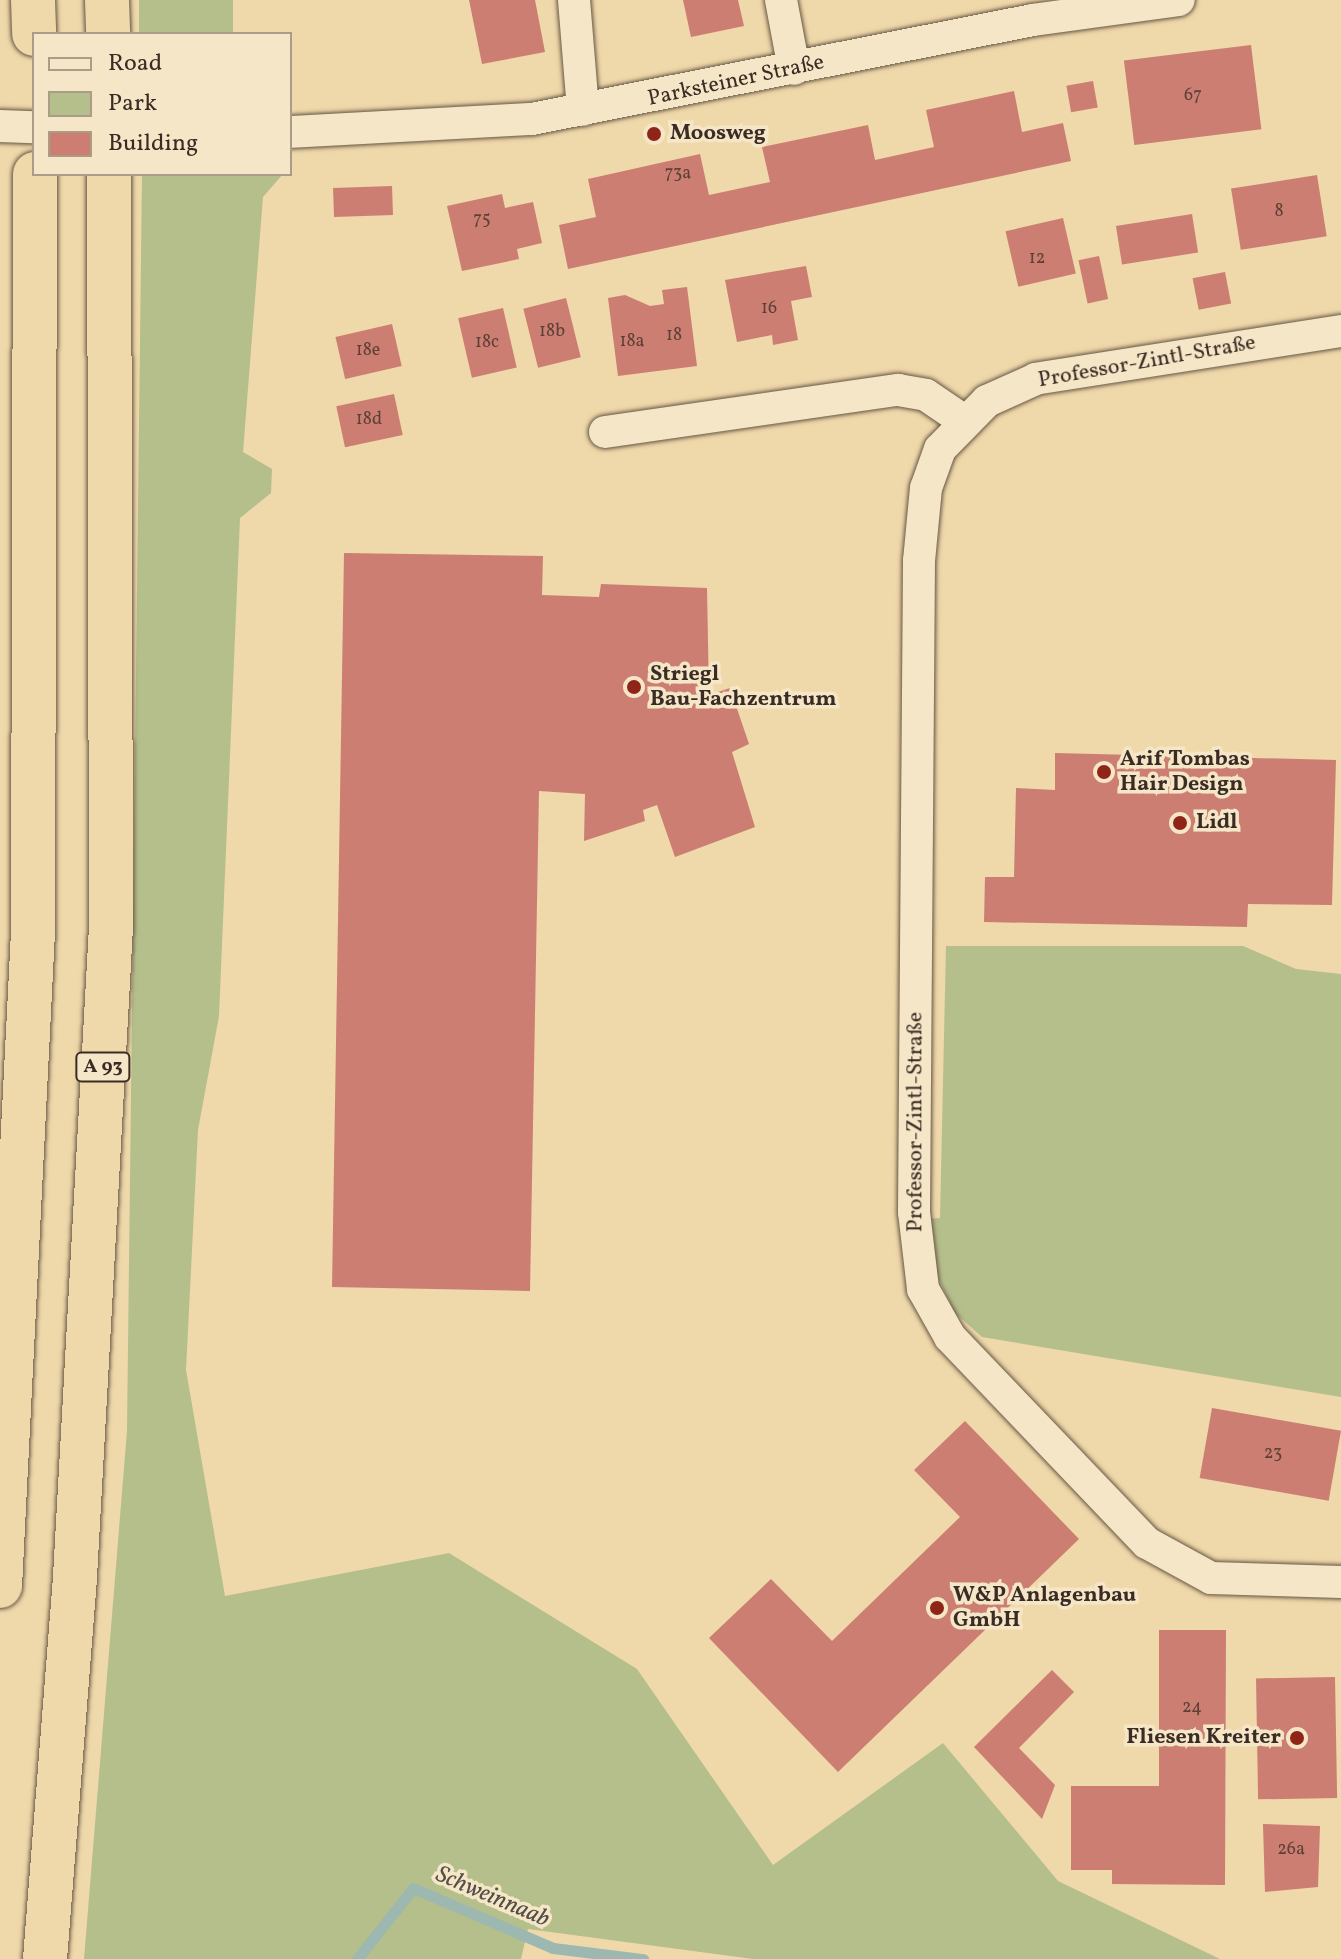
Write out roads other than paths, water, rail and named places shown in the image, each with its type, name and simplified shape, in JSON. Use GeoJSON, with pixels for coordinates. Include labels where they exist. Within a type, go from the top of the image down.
{"type":"FeatureCollection","features":[{"type":"Feature","properties":{"kind":"highway"},"geometry":{"type":"LineString","coordinates":[[33,0],[34,32]]}},
{"type":"Feature","properties":{"kind":"highway"},"geometry":{"type":"LineString","coordinates":[[107,0],[108,32]]}},
{"type":"Feature","properties":{"kind":"highway"},"geometry":{"type":"LineString","coordinates":[[0,1586],[33,932],[35,176]]}},
{"type":"Feature","properties":{"kind":"highway","name":"A 93"},"geometry":{"type":"LineString","coordinates":[[45,1959],[75,1577],[111,927],[109,176]]}},
{"type":"Feature","properties":{"kind":"street"},"geometry":{"type":"LineString","coordinates":[[574,0],[583,110]]}},
{"type":"Feature","properties":{"kind":"street"},"geometry":{"type":"LineString","coordinates":[[781,0],[794,69]]}},
{"type":"Feature","properties":{"kind":"street","name":"Parksteiner Straße"},"geometry":{"type":"LineString","coordinates":[[292,132],[473,125],[583,110],[1033,20],[1179,0]]}},
{"type":"Feature","properties":{"kind":"street"},"geometry":{"type":"LineString","coordinates":[[0,126],[32,127]]}},
{"type":"Feature","properties":{"kind":"street","name":"Professor-Zintl-Straße"},"geometry":{"type":"LineString","coordinates":[[1341,331],[1067,371],[1010,389],[963,420],[932,468],[920,546],[914,1212],[923,1289],[950,1337],[1162,1553],[1211,1578],[1341,1582]]}},
{"type":"Feature","properties":{"kind":"street"},"geometry":{"type":"LineString","coordinates":[[605,432],[898,390],[926,395],[963,420]]}},
{"type":"Feature","properties":{"kind":"waterway","name":"Schweinnaab"},"geometry":{"type":"LineString","coordinates":[[357,1959],[413,1888],[553,1948],[643,1959]]}},
{"type":"Feature","properties":{"kind":"place","name":"Moosweg"},"geometry":{"type":"Point","coordinates":[654,134]}},
{"type":"Feature","properties":{"kind":"place","name":"Striegl Bau-Fachzentrum"},"geometry":{"type":"Point","coordinates":[634,687]}},
{"type":"Feature","properties":{"kind":"place","name":"Arif Tombas Hair Design"},"geometry":{"type":"Point","coordinates":[1104,772]}},
{"type":"Feature","properties":{"kind":"place","name":"Lidl"},"geometry":{"type":"Point","coordinates":[1180,823]}},
{"type":"Feature","properties":{"kind":"place","name":"W&P Anlagenbau GmbH"},"geometry":{"type":"Point","coordinates":[937,1608]}},
{"type":"Feature","properties":{"kind":"place","name":"Fliesen Kreiter"},"geometry":{"type":"Point","coordinates":[1297,1738]}}]}
